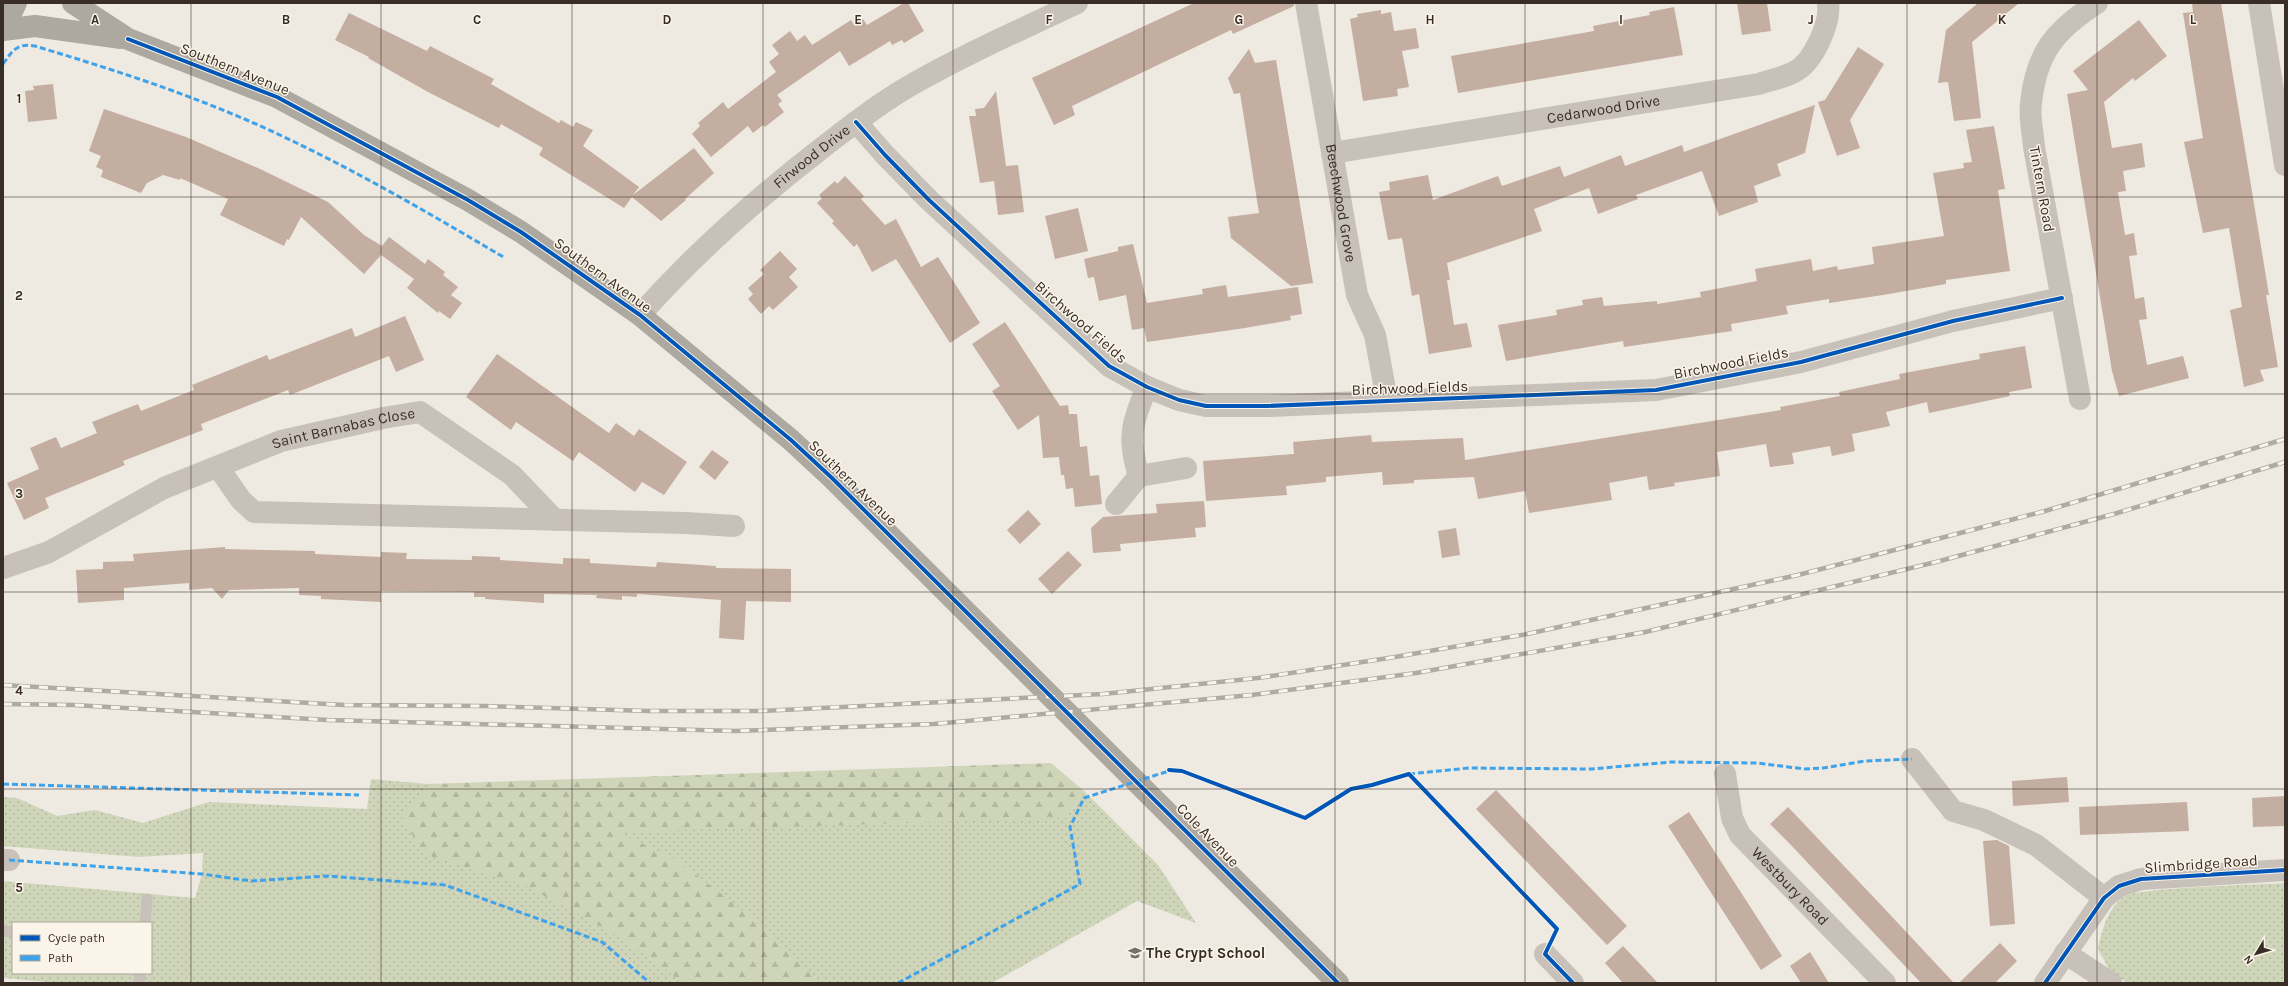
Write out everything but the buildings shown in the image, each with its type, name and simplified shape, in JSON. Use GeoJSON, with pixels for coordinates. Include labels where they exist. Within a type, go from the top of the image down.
{"type":"FeatureCollection","features":[{"type":"Feature","properties":{"kind":"highway"},"geometry":{"type":"LineString","coordinates":[[3,30],[16,3]]}},
{"type":"Feature","properties":{"kind":"highway"},"geometry":{"type":"LineString","coordinates":[[73,3],[128,39]]}},
{"type":"Feature","properties":{"kind":"highway"},"geometry":{"type":"LineString","coordinates":[[3,30],[35,26],[128,39]]}},
{"type":"Feature","properties":{"kind":"highway","name":"Southern Avenue"},"geometry":{"type":"LineString","coordinates":[[128,39],[277,97],[427,178],[521,232],[640,315],[820,467],[1060,704]]}},
{"type":"Feature","properties":{"kind":"highway","name":"Cole Avenue"},"geometry":{"type":"LineString","coordinates":[[1060,704],[1338,983]]}},
{"type":"Feature","properties":{"kind":"street","name":"Firwood Drive"},"geometry":{"type":"LineString","coordinates":[[640,315],[693,257],[733,220],[767,190],[856,122],[905,88],[983,47],[1077,3]]}},
{"type":"Feature","properties":{"kind":"street","name":"Beechwood Grove"},"geometry":{"type":"LineString","coordinates":[[1306,3],[1357,295],[1375,334],[1387,400]]}},
{"type":"Feature","properties":{"kind":"street","name":"Cedarwood Drive"},"geometry":{"type":"LineString","coordinates":[[1332,153],[1758,84],[1795,72],[1819,46],[1829,10],[1828,3]]}},
{"type":"Feature","properties":{"kind":"street","name":"Tintern Road"},"geometry":{"type":"LineString","coordinates":[[2080,399],[2034,146],[2030,105],[2038,63],[2057,33],[2097,3]]}},
{"type":"Feature","properties":{"kind":"street"},"geometry":{"type":"LineString","coordinates":[[2259,3],[2285,165]]}},
{"type":"Feature","properties":{"kind":"street","name":"Birchwood Fields"},"geometry":{"type":"LineString","coordinates":[[856,122],[885,155],[929,200],[1109,366],[1147,387],[1179,400],[1206,406],[1267,406],[1656,390],[1801,362],[1953,321],[2062,298]]}},
{"type":"Feature","properties":{"kind":"street"},"geometry":{"type":"LineString","coordinates":[[1139,476],[1132,456],[1133,419],[1147,387]]}},
{"type":"Feature","properties":{"kind":"street","name":"Saint Barnabas Close"},"geometry":{"type":"LineString","coordinates":[[3,568],[49,552],[164,488],[218,468],[281,441],[383,418],[420,412],[512,475],[555,520]]}},
{"type":"Feature","properties":{"kind":"street"},"geometry":{"type":"LineString","coordinates":[[218,468],[241,500],[254,512],[734,526]]}},
{"type":"Feature","properties":{"kind":"street"},"geometry":{"type":"LineString","coordinates":[[1116,504],[1139,476],[1186,468]]}},
{"type":"Feature","properties":{"kind":"street"},"geometry":{"type":"LineString","coordinates":[[1912,759],[1953,811],[1984,820],[2036,845],[2112,892],[2065,953],[2045,983]]}},
{"type":"Feature","properties":{"kind":"street","name":"Westbury Road"},"geometry":{"type":"LineString","coordinates":[[1726,774],[1732,818],[1740,835],[1885,983]]}},
{"type":"Feature","properties":{"kind":"street","name":"Slimbridge Road"},"geometry":{"type":"LineString","coordinates":[[2112,892],[2140,879],[2285,870]]}},
{"type":"Feature","properties":{"kind":"street"},"geometry":{"type":"LineString","coordinates":[[2065,953],[2111,983]]}},
{"type":"Feature","properties":{"kind":"street"},"geometry":{"type":"LineString","coordinates":[[1545,954],[1573,983]]}},
{"type":"Feature","properties":{"kind":"lane"},"geometry":{"type":"LineString","coordinates":[[145,922],[147,899]]}},
{"type":"Feature","properties":{"kind":"green space"},"geometry":{"type":"Polygon","coordinates":[[[1051,763],[1084,791],[1066,818],[617,832],[674,858],[761,924],[822,983],[682,983],[654,961],[613,933],[526,886],[424,854],[402,818],[428,784],[1051,763]]]}},
{"type":"Feature","properties":{"kind":"green space"},"geometry":{"type":"Polygon","coordinates":[[[371,779],[428,784],[1066,818],[1084,791],[1158,865],[1196,923],[1137,901],[992,983],[59,983],[3,978],[3,881],[195,898],[202,874],[203,853],[139,857],[3,846],[3,797],[17,798],[57,816],[95,810],[143,823],[209,802],[367,809],[371,779]]]}},
{"type":"Feature","properties":{"kind":"green space"},"geometry":{"type":"Polygon","coordinates":[[[2285,883],[2285,983],[2128,983],[2111,973],[2098,949],[2103,928],[2109,914],[2117,902],[2123,897],[2150,891],[2173,889],[2285,883]]]}},
{"type":"Feature","properties":{"kind":"railway"},"geometry":{"type":"LineString","coordinates":[[3,685],[344,705],[483,706],[649,711],[760,711],[1103,694],[1258,678],[1395,657],[1527,634],[1798,575],[2045,511],[2285,439]]}},
{"type":"Feature","properties":{"kind":"railway"},"geometry":{"type":"LineString","coordinates":[[3,704],[74,705],[328,720],[735,731],[934,724],[1252,695],[1416,673],[1645,632],[1936,562],[2114,514],[2285,462]]}},
{"type":"Feature","properties":{"kind":"marked path"},"geometry":{"type":"LineString","coordinates":[[3,64],[16,49],[29,45],[35,46],[117,71],[223,110],[315,152],[411,203],[505,258]]}},
{"type":"Feature","properties":{"kind":"marked path"},"geometry":{"type":"LineString","coordinates":[[1409,774],[1469,768],[1591,769],[1671,762],[1757,763],[1805,769],[1823,768],[1865,761],[1912,759]]}},
{"type":"Feature","properties":{"kind":"marked path"},"geometry":{"type":"LineString","coordinates":[[898,983],[1080,884],[1070,827],[1084,798],[1172,770]]}},
{"type":"Feature","properties":{"kind":"marked path"},"geometry":{"type":"LineString","coordinates":[[3,784],[359,795]]}},
{"type":"Feature","properties":{"kind":"marked path"},"geometry":{"type":"LineString","coordinates":[[9,860],[202,874],[251,881],[327,876],[445,885],[602,942],[650,983]]}},
{"type":"Feature","properties":{"kind":"cycle path"},"geometry":{"type":"LineString","coordinates":[[128,39],[277,97],[468,200],[521,232],[640,315],[791,440],[832,478],[1338,983]]}},
{"type":"Feature","properties":{"kind":"cycle path"},"geometry":{"type":"LineString","coordinates":[[856,122],[885,155],[929,200],[1109,366],[1147,387],[1179,400],[1206,406],[1267,406],[1656,390],[1801,362],[1953,321],[2062,298]]}},
{"type":"Feature","properties":{"kind":"cycle path"},"geometry":{"type":"LineString","coordinates":[[1169,770],[1182,771],[1305,818],[1351,789],[1372,785],[1409,774],[1557,929],[1545,954],[1573,983]]}},
{"type":"Feature","properties":{"kind":"cycle path"},"geometry":{"type":"LineString","coordinates":[[2045,983],[2104,898],[2119,886],[2141,879],[2285,870]]}},
{"type":"Feature","properties":{"kind":"place","name":"The Crypt School"},"geometry":{"type":"Point","coordinates":[1135,953]}}]}
